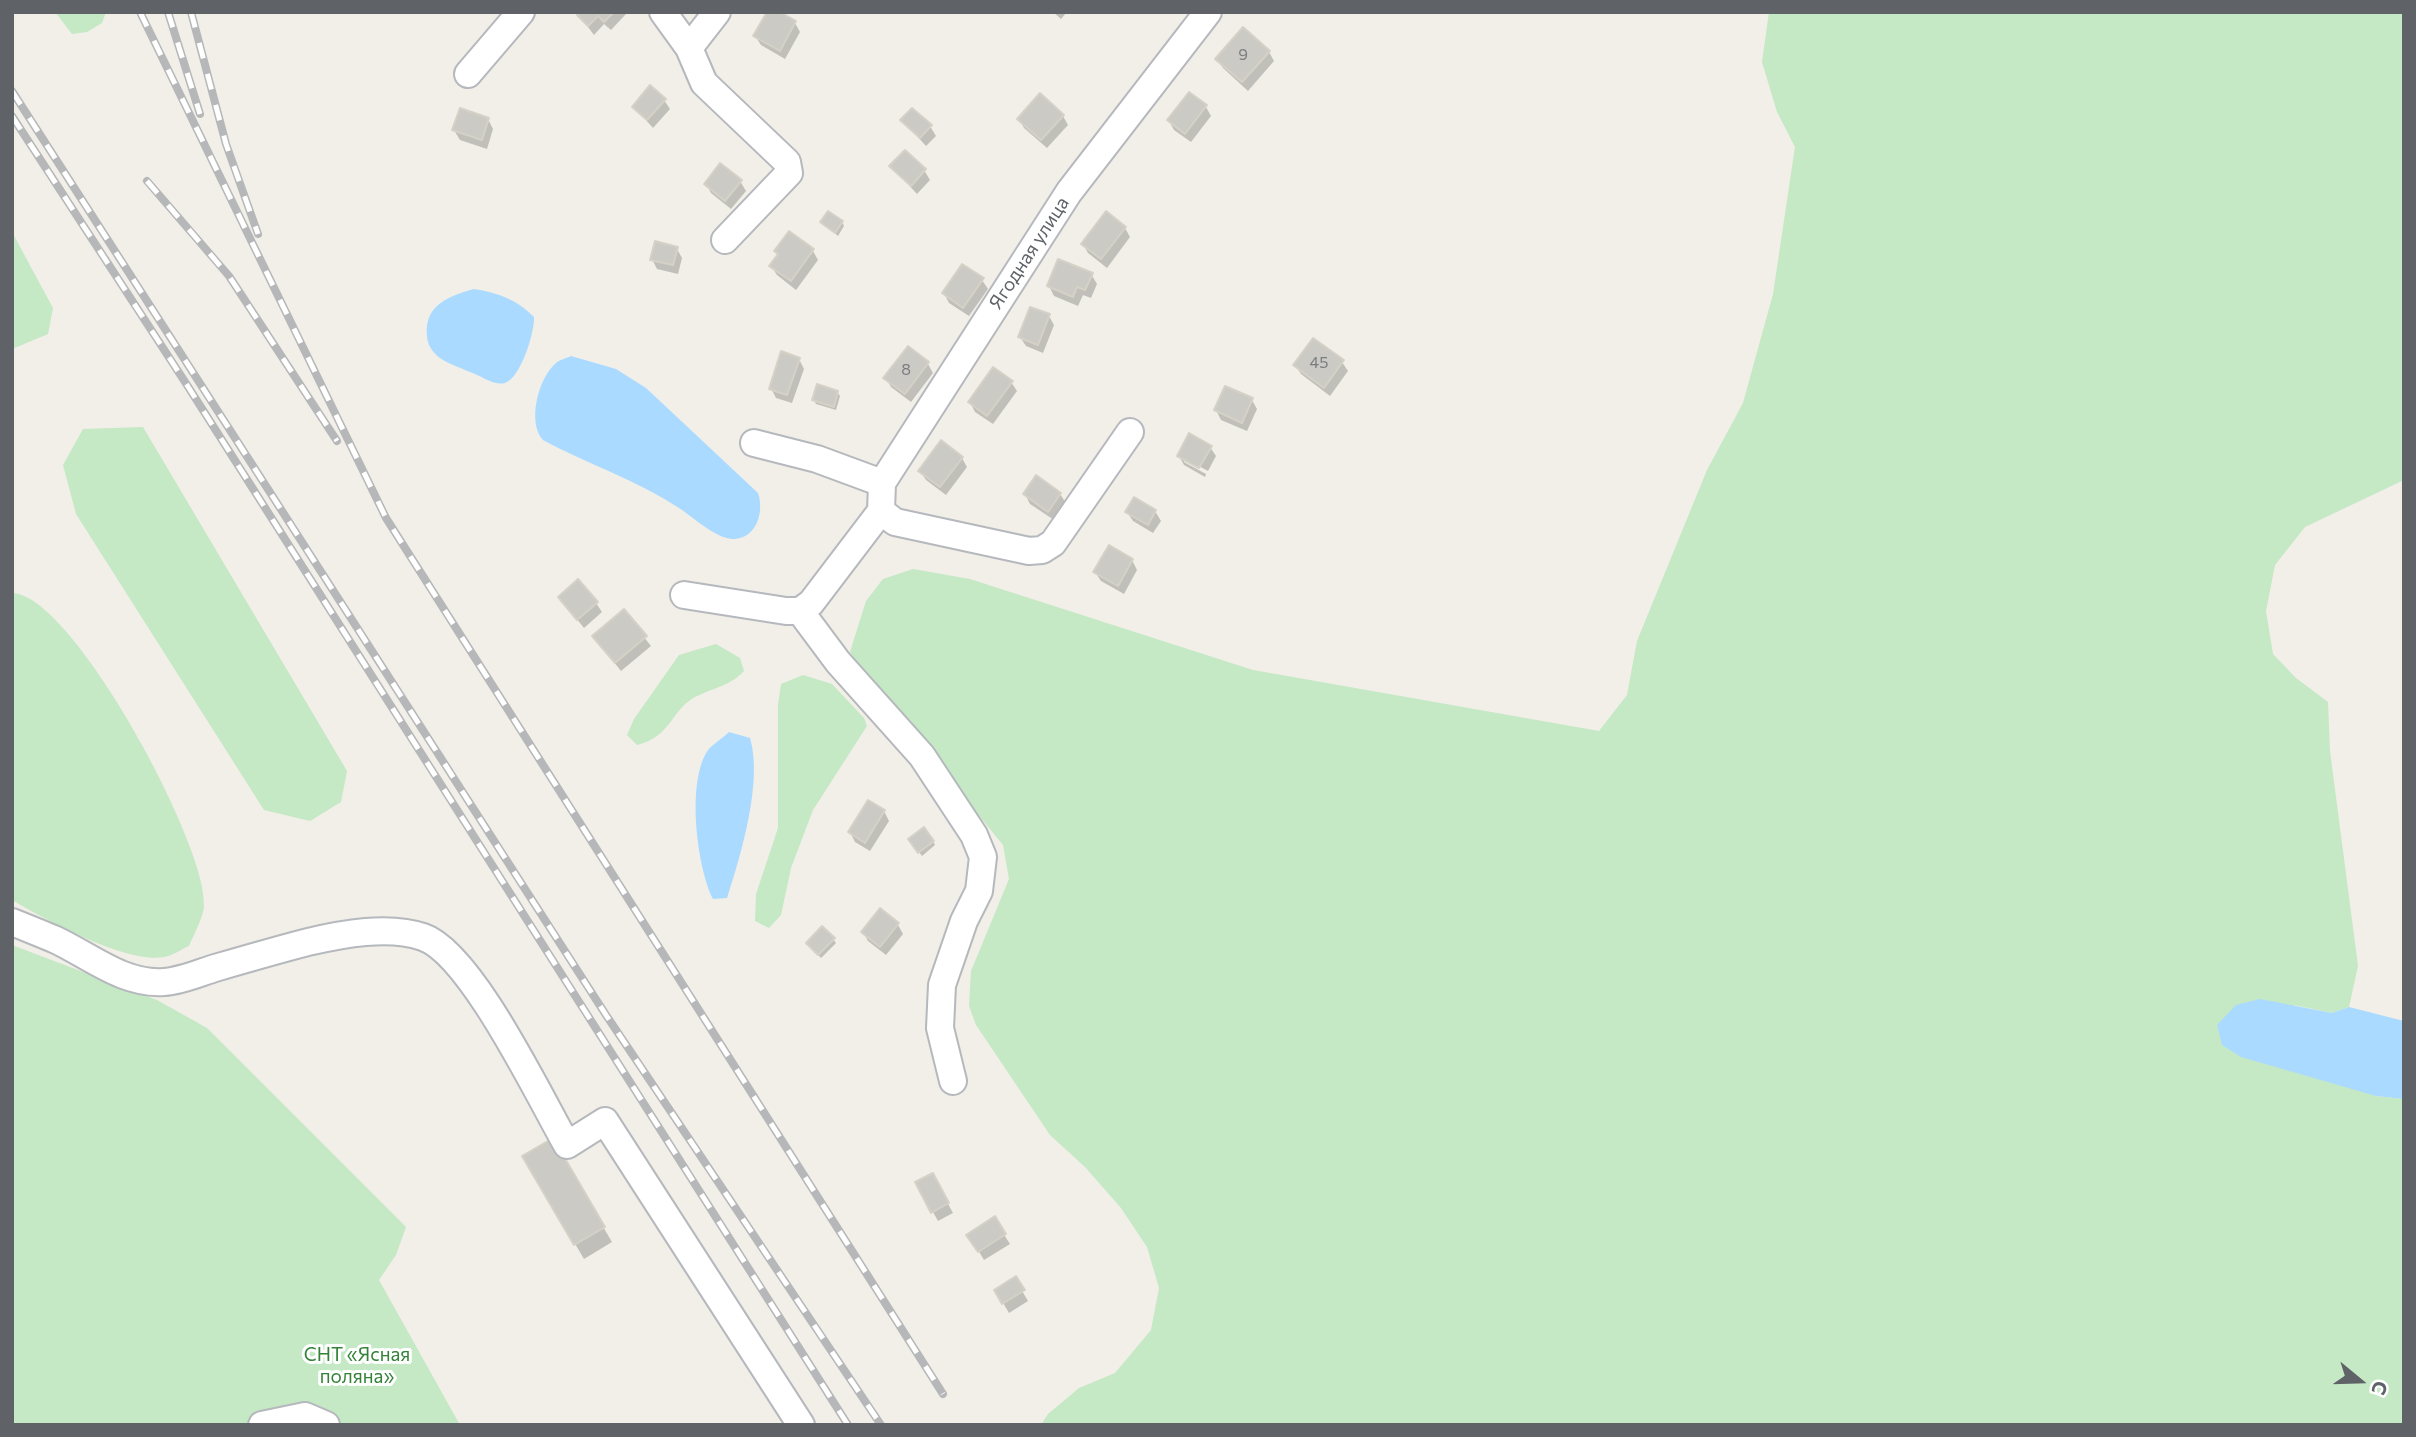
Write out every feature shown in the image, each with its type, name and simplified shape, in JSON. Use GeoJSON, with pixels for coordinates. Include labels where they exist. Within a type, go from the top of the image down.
{"type":"FeatureCollection","features":[{"type":"Feature","properties":{"kind":"street"},"geometry":{"type":"LineString","coordinates":[[468,74],[521,12]]}},
{"type":"Feature","properties":{"kind":"street"},"geometry":{"type":"LineString","coordinates":[[663,12],[689,48],[704,83],[787,162],[789,173],[725,240]]}},
{"type":"Feature","properties":{"kind":"street"},"geometry":{"type":"LineString","coordinates":[[689,48],[717,12]]}},
{"type":"Feature","properties":{"kind":"street","name":"Ягодная улица"},"geometry":{"type":"LineString","coordinates":[[882,484],[1069,192],[1208,12]]}},
{"type":"Feature","properties":{"kind":"street"},"geometry":{"type":"LineString","coordinates":[[881,511],[895,522],[1029,551],[1042,550],[1053,543],[1130,432]]}},
{"type":"Feature","properties":{"kind":"street"},"geometry":{"type":"LineString","coordinates":[[684,595],[800,611],[811,603],[881,511],[882,484],[817,459],[754,443]]}},
{"type":"Feature","properties":{"kind":"street"},"geometry":{"type":"LineString","coordinates":[[800,611],[838,662],[922,756],[974,835],[983,857],[979,891],[964,921],[942,985],[940,1028],[953,1081]]}},
{"type":"Feature","properties":{"kind":"street"},"geometry":{"type":"LineString","coordinates":[[12,922],[58,941],[107,969],[138,979],[163,982],[341,936],[377,932],[425,937],[443,948],[462,968],[493,1014],[567,1145],[606,1121],[801,1425]]}},
{"type":"Feature","properties":{"kind":"street"},"geometry":{"type":"LineString","coordinates":[[262,1425],[305,1416],[326,1425]]}},
{"type":"Feature","properties":{"kind":"green space"},"geometry":{"type":"Polygon","coordinates":[[[55,12],[106,12],[102,23],[87,32],[72,34],[55,12]]]}},
{"type":"Feature","properties":{"kind":"green space"},"geometry":{"type":"Polygon","coordinates":[[[1769,12],[2404,12],[2404,480],[2305,527],[2275,565],[2266,611],[2273,654],[2296,678],[2328,702],[2330,751],[2358,966],[2349,1007],[2332,1013],[2294,1005],[2376,1096],[2404,1099],[2404,1425],[1041,1425],[1048,1414],[1079,1388],[1115,1373],[1151,1330],[1159,1288],[1147,1247],[1121,1208],[1085,1167],[1050,1135],[976,1025],[969,1006],[971,971],[1009,879],[1003,845],[867,679],[850,652],[866,601],[883,579],[913,569],[970,579],[1253,670],[1599,731],[1627,695],[1637,641],[1707,470],[1743,403],[1773,294],[1795,147],[1777,112],[1762,62],[1769,12]]]}},
{"type":"Feature","properties":{"kind":"green space"},"geometry":{"type":"Polygon","coordinates":[[[12,232],[53,308],[48,334],[12,349],[12,232]]]}},
{"type":"Feature","properties":{"kind":"green space"},"geometry":{"type":"Polygon","coordinates":[[[143,427],[347,771],[341,802],[310,821],[264,810],[76,514],[63,465],[83,429],[143,427]]]}},
{"type":"Feature","properties":{"kind":"green space"},"geometry":{"type":"Polygon","coordinates":[[[12,593],[38,604],[68,634],[100,677],[161,781],[185,833],[200,876],[204,906],[189,946],[174,954],[148,957],[108,947],[65,929],[12,900],[12,593]]]}},
{"type":"Feature","properties":{"kind":"green space"},"geometry":{"type":"Polygon","coordinates":[[[716,644],[740,658],[744,671],[727,683],[695,697],[680,709],[657,736],[637,745],[627,735],[634,719],[679,655],[716,644]]]}},
{"type":"Feature","properties":{"kind":"green space"},"geometry":{"type":"Polygon","coordinates":[[[803,675],[832,684],[864,718],[867,726],[813,810],[791,868],[781,915],[769,928],[755,921],[756,894],[778,828],[778,705],[781,684],[803,675]]]}},
{"type":"Feature","properties":{"kind":"green space","name":"СНТ «Ясная поляна»"},"geometry":{"type":"Polygon","coordinates":[[[12,945],[157,1000],[207,1028],[406,1227],[396,1255],[379,1280],[460,1425],[12,1425],[12,945]]]}},
{"type":"Feature","properties":{"kind":"water"},"geometry":{"type":"Polygon","coordinates":[[[474,289],[506,298],[534,317],[532,333],[521,364],[505,383],[493,382],[448,363],[435,354],[428,342],[427,325],[434,309],[447,299],[474,289]]]}},
{"type":"Feature","properties":{"kind":"water"},"geometry":{"type":"Polygon","coordinates":[[[571,356],[616,369],[646,388],[758,493],[760,507],[754,528],[743,537],[735,539],[721,536],[663,498],[543,440],[538,432],[535,412],[540,389],[556,363],[571,356]]]}},
{"type":"Feature","properties":{"kind":"water"},"geometry":{"type":"Polygon","coordinates":[[[729,732],[750,738],[754,775],[752,796],[744,840],[727,898],[713,899],[702,867],[699,846],[696,824],[697,782],[708,750],[729,732]]]}},
{"type":"Feature","properties":{"kind":"water"},"geometry":{"type":"Polygon","coordinates":[[[2260,999],[2332,1013],[2349,1007],[2404,1021],[2404,1099],[2376,1096],[2241,1057],[2222,1045],[2217,1025],[2236,1005],[2260,999]]]}},
{"type":"Feature","properties":{"kind":"building"},"geometry":{"type":"Polygon","coordinates":[[[580,12],[614,12],[604,22],[598,16],[588,26],[577,15],[580,12]]]}},
{"type":"Feature","properties":{"kind":"building"},"geometry":{"type":"Polygon","coordinates":[[[767,12],[780,12],[796,21],[780,51],[753,36],[767,12]]]}},
{"type":"Feature","properties":{"kind":"building"},"geometry":{"type":"Polygon","coordinates":[[[1243,27],[1270,51],[1242,82],[1215,59],[1243,27]]]}},
{"type":"Feature","properties":{"kind":"building"},"geometry":{"type":"Polygon","coordinates":[[[650,85],[666,99],[647,120],[632,107],[650,85]]]}},
{"type":"Feature","properties":{"kind":"building"},"geometry":{"type":"Polygon","coordinates":[[[1189,92],[1207,105],[1185,134],[1167,120],[1189,92]]]}},
{"type":"Feature","properties":{"kind":"building"},"geometry":{"type":"Polygon","coordinates":[[[1040,93],[1064,115],[1041,140],[1017,119],[1040,93]]]}},
{"type":"Feature","properties":{"kind":"building"},"geometry":{"type":"Polygon","coordinates":[[[460,108],[489,118],[482,140],[452,130],[460,108]]]}},
{"type":"Feature","properties":{"kind":"building"},"geometry":{"type":"Polygon","coordinates":[[[912,108],[932,125],[920,138],[900,120],[912,108]]]}},
{"type":"Feature","properties":{"kind":"building"},"geometry":{"type":"Polygon","coordinates":[[[905,150],[926,169],[911,186],[889,166],[905,150]]]}},
{"type":"Feature","properties":{"kind":"building"},"geometry":{"type":"Polygon","coordinates":[[[720,163],[742,180],[725,201],[704,184],[720,163]]]}},
{"type":"Feature","properties":{"kind":"building"},"geometry":{"type":"Polygon","coordinates":[[[828,211],[843,221],[835,233],[820,222],[828,211]]]}},
{"type":"Feature","properties":{"kind":"building"},"geometry":{"type":"Polygon","coordinates":[[[1106,211],[1126,227],[1101,259],[1081,244],[1106,211]]]}},
{"type":"Feature","properties":{"kind":"building"},"geometry":{"type":"Polygon","coordinates":[[[789,231],[814,249],[791,281],[769,266],[778,254],[774,251],[789,231]]]}},
{"type":"Feature","properties":{"kind":"building"},"geometry":{"type":"Polygon","coordinates":[[[655,241],[678,247],[673,265],[650,260],[655,241]]]}},
{"type":"Feature","properties":{"kind":"building"},"geometry":{"type":"Polygon","coordinates":[[[1058,259],[1093,273],[1085,290],[1077,287],[1073,297],[1047,286],[1058,259]]]}},
{"type":"Feature","properties":{"kind":"building"},"geometry":{"type":"Polygon","coordinates":[[[962,264],[984,278],[963,308],[942,293],[962,264]]]}},
{"type":"Feature","properties":{"kind":"building"},"geometry":{"type":"Polygon","coordinates":[[[1030,307],[1050,314],[1038,345],[1018,337],[1030,307]]]}},
{"type":"Feature","properties":{"kind":"building"},"geometry":{"type":"Polygon","coordinates":[[[1313,338],[1344,360],[1324,388],[1293,365],[1313,338]]]}},
{"type":"Feature","properties":{"kind":"building"},"geometry":{"type":"Polygon","coordinates":[[[908,346],[929,362],[905,394],[883,378],[908,346]]]}},
{"type":"Feature","properties":{"kind":"building"},"geometry":{"type":"Polygon","coordinates":[[[781,351],[800,358],[787,395],[769,389],[781,351]]]}},
{"type":"Feature","properties":{"kind":"building"},"geometry":{"type":"Polygon","coordinates":[[[993,367],[1013,381],[987,416],[968,402],[993,367]]]}},
{"type":"Feature","properties":{"kind":"building"},"geometry":{"type":"Polygon","coordinates":[[[817,384],[838,391],[834,407],[812,400],[817,384]]]}},
{"type":"Feature","properties":{"kind":"building"},"geometry":{"type":"Polygon","coordinates":[[[1225,386],[1253,398],[1242,423],[1214,410],[1225,386]]]}},
{"type":"Feature","properties":{"kind":"building"},"geometry":{"type":"Polygon","coordinates":[[[1189,433],[1212,446],[1199,468],[1177,456],[1189,433]]]}},
{"type":"Feature","properties":{"kind":"building"},"geometry":{"type":"Polygon","coordinates":[[[941,440],[963,457],[940,487],[918,471],[941,440]]]}},
{"type":"Feature","properties":{"kind":"building"},"geometry":{"type":"Polygon","coordinates":[[[1036,475],[1061,493],[1048,512],[1023,494],[1036,475]]]}},
{"type":"Feature","properties":{"kind":"building"},"geometry":{"type":"Polygon","coordinates":[[[1134,497],[1156,510],[1148,525],[1125,512],[1134,497]]]}},
{"type":"Feature","properties":{"kind":"building"},"geometry":{"type":"Polygon","coordinates":[[[1109,545],[1133,559],[1118,586],[1093,572],[1109,545]]]}},
{"type":"Feature","properties":{"kind":"building"},"geometry":{"type":"Polygon","coordinates":[[[578,579],[598,602],[577,620],[558,597],[578,579]]]}},
{"type":"Feature","properties":{"kind":"building"},"geometry":{"type":"Polygon","coordinates":[[[624,609],[647,636],[615,663],[592,636],[624,609]]]}},
{"type":"Feature","properties":{"kind":"building"},"geometry":{"type":"Polygon","coordinates":[[[868,800],[885,810],[865,843],[848,832],[868,800]]]}},
{"type":"Feature","properties":{"kind":"building"},"geometry":{"type":"Polygon","coordinates":[[[924,827],[934,841],[918,853],[908,839],[924,827]]]}},
{"type":"Feature","properties":{"kind":"building"},"geometry":{"type":"Polygon","coordinates":[[[880,908],[899,923],[880,947],[861,932],[880,908]]]}},
{"type":"Feature","properties":{"kind":"building"},"geometry":{"type":"Polygon","coordinates":[[[822,926],[835,938],[818,955],[806,943],[822,926]]]}},
{"type":"Feature","properties":{"kind":"building"},"geometry":{"type":"Polygon","coordinates":[[[553,1138],[605,1227],[574,1245],[522,1156],[553,1138]]]}},
{"type":"Feature","properties":{"kind":"building"},"geometry":{"type":"Polygon","coordinates":[[[933,1173],[949,1203],[931,1213],[915,1182],[933,1173]]]}},
{"type":"Feature","properties":{"kind":"building"},"geometry":{"type":"Polygon","coordinates":[[[995,1216],[1006,1234],[978,1252],[966,1235],[995,1216]]]}},
{"type":"Feature","properties":{"kind":"building"},"geometry":{"type":"Polygon","coordinates":[[[1016,1276],[1025,1290],[1002,1304],[994,1290],[1016,1276]]]}},
{"type":"Feature","properties":{"kind":"railway"},"geometry":{"type":"LineString","coordinates":[[140,12],[386,518],[943,1394]]}},
{"type":"Feature","properties":{"kind":"railway"},"geometry":{"type":"LineString","coordinates":[[168,12],[200,114]]}},
{"type":"Feature","properties":{"kind":"railway"},"geometry":{"type":"LineString","coordinates":[[191,12],[226,144],[258,234]]}},
{"type":"Feature","properties":{"kind":"railway"},"geometry":{"type":"LineString","coordinates":[[12,91],[606,1015],[881,1425]]}},
{"type":"Feature","properties":{"kind":"railway"},"geometry":{"type":"LineString","coordinates":[[12,116],[187,385],[848,1425]]}},
{"type":"Feature","properties":{"kind":"railway"},"geometry":{"type":"LineString","coordinates":[[147,181],[229,276],[337,441]]}}]}
